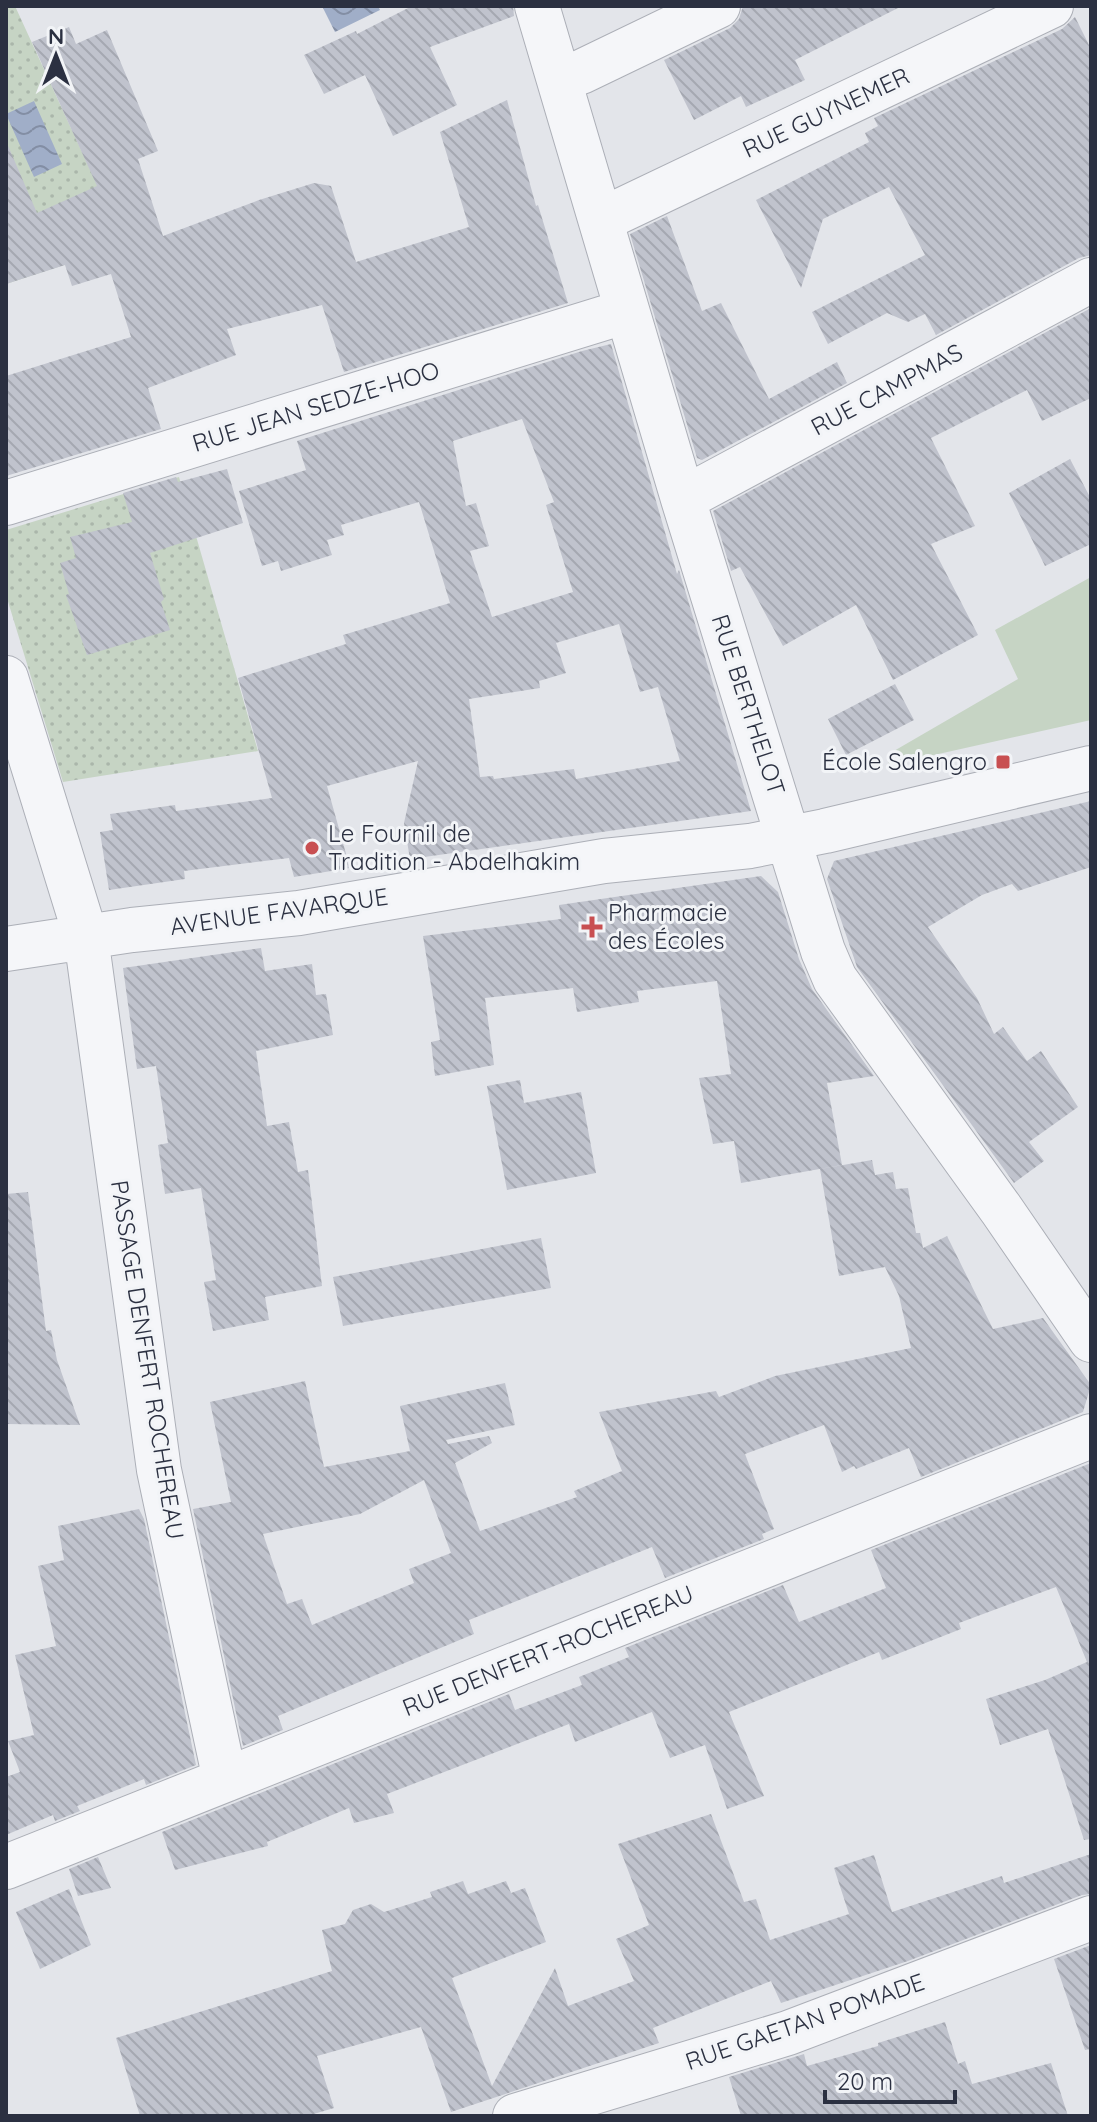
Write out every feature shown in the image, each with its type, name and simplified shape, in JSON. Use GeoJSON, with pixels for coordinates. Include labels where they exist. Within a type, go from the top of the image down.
{"type":"FeatureCollection","features":[{"type":"Feature","properties":{"kind":"street","name":"RUE BERTHELOT"},"geometry":{"type":"LineString","coordinates":[[537,6],[683,499],[823,951],[835,979],[1091,1340]]}},
{"type":"Feature","properties":{"kind":"street"},"geometry":{"type":"LineString","coordinates":[[560,79],[581,72],[718,6]]}},
{"type":"Feature","properties":{"kind":"street","name":"RUE GUYNEMER"},"geometry":{"type":"LineString","coordinates":[[601,220],[1051,6]]}},
{"type":"Feature","properties":{"kind":"street","name":"RUE CAMPMAS"},"geometry":{"type":"LineString","coordinates":[[683,499],[1091,280]]}},
{"type":"Feature","properties":{"kind":"street","name":"RUE JEAN SEDZE-HOO"},"geometry":{"type":"LineString","coordinates":[[6,503],[627,311]]}},
{"type":"Feature","properties":{"kind":"street","name":"PASSAGE DENFERT ROCHEREAU"},"geometry":{"type":"LineString","coordinates":[[6,678],[86,937],[159,1470],[225,1780]]}},
{"type":"Feature","properties":{"kind":"street","name":"AVENUE FAVARQUE"},"geometry":{"type":"LineString","coordinates":[[6,949],[299,913],[560,867],[750,846],[1091,768]]}},
{"type":"Feature","properties":{"kind":"street","name":"RUE DENFERT-ROCHEREAU"},"geometry":{"type":"LineString","coordinates":[[6,1867],[1091,1436]]}},
{"type":"Feature","properties":{"kind":"street","name":"RUE GAETAN POMADE"},"geometry":{"type":"LineString","coordinates":[[515,2116],[788,2033],[1091,1918]]}},
{"type":"Feature","properties":{"kind":"green space"},"geometry":{"type":"Polygon","coordinates":[[[6,6],[15,6],[126,248],[104,252],[6,284],[6,6]]]}},
{"type":"Feature","properties":{"kind":"green space"},"geometry":{"type":"Polygon","coordinates":[[[179,477],[258,751],[63,782],[6,595],[6,530],[179,477]]]}},
{"type":"Feature","properties":{"kind":"green space"},"geometry":{"type":"Polygon","coordinates":[[[1091,577],[1091,720],[889,765],[887,755],[1018,679],[995,630],[1091,577]]]}},
{"type":"Feature","properties":{"kind":"water"},"geometry":{"type":"Polygon","coordinates":[[[378,6],[380,10],[335,32],[323,8],[378,6]]]}},
{"type":"Feature","properties":{"kind":"water"},"geometry":{"type":"Polygon","coordinates":[[[34,101],[62,164],[34,177],[6,114],[34,101]]]}},
{"type":"Feature","properties":{"kind":"building"},"geometry":{"type":"Polygon","coordinates":[[[412,6],[513,6],[514,16],[430,47],[457,105],[393,136],[365,75],[324,94],[304,55],[356,31],[357,34],[412,6]]]}},
{"type":"Feature","properties":{"kind":"building"},"geometry":{"type":"Polygon","coordinates":[[[743,6],[902,6],[795,60],[805,80],[746,107],[741,96],[694,120],[664,60],[730,28],[739,19],[743,6]]]}},
{"type":"Feature","properties":{"kind":"building"},"geometry":{"type":"Polygon","coordinates":[[[1075,17],[1091,49],[1091,255],[1079,258],[936,335],[925,314],[908,322],[887,313],[828,344],[812,312],[925,255],[889,187],[823,219],[801,288],[756,200],[869,142],[865,133],[878,126],[874,118],[1062,29],[1075,17]]]}},
{"type":"Feature","properties":{"kind":"building"},"geometry":{"type":"Polygon","coordinates":[[[69,27],[76,44],[107,30],[158,151],[138,159],[163,236],[314,183],[331,186],[356,262],[469,227],[440,132],[507,100],[536,206],[568,303],[344,372],[322,305],[227,329],[236,355],[148,388],[161,429],[6,476],[6,376],[131,337],[111,274],[72,286],[65,265],[6,284],[6,141],[37,213],[97,186],[32,42],[69,27]]]}},
{"type":"Feature","properties":{"kind":"building"},"geometry":{"type":"Polygon","coordinates":[[[667,216],[702,311],[721,303],[769,399],[837,362],[847,383],[702,460],[697,458],[630,234],[667,216]]]}},
{"type":"Feature","properties":{"kind":"building"},"geometry":{"type":"Polygon","coordinates":[[[1091,308],[1091,398],[1042,421],[1027,390],[931,438],[975,526],[931,544],[978,635],[893,680],[856,605],[783,646],[740,567],[731,571],[713,511],[1091,308]]]}},
{"type":"Feature","properties":{"kind":"building"},"geometry":{"type":"Polygon","coordinates":[[[611,344],[677,574],[679,570],[751,811],[410,859],[404,823],[418,761],[327,786],[350,868],[294,877],[289,858],[184,871],[185,879],[109,890],[100,832],[113,830],[110,814],[175,805],[176,811],[272,798],[238,678],[346,644],[343,635],[450,603],[419,502],[341,525],[344,535],[327,540],[332,555],[281,571],[278,561],[262,566],[239,491],[306,470],[297,441],[611,344]],[[522,419],[453,441],[466,506],[476,503],[489,546],[470,551],[492,617],[573,592],[546,505],[554,502],[522,419]],[[619,624],[556,643],[566,673],[539,681],[540,688],[469,699],[480,777],[493,776],[494,779],[574,769],[576,779],[680,761],[658,687],[640,692],[619,624]]]}},
{"type":"Feature","properties":{"kind":"building"},"geometry":{"type":"Polygon","coordinates":[[[1070,459],[1091,499],[1091,544],[1045,566],[1009,493],[1070,459]]]}},
{"type":"Feature","properties":{"kind":"building"},"geometry":{"type":"Polygon","coordinates":[[[227,469],[243,523],[150,553],[170,630],[87,655],[66,595],[69,594],[60,563],[76,558],[70,537],[132,522],[123,493],[176,477],[178,482],[227,469]]]}},
{"type":"Feature","properties":{"kind":"building"},"geometry":{"type":"Polygon","coordinates":[[[895,684],[914,720],[846,755],[828,719],[895,684]]]}},
{"type":"Feature","properties":{"kind":"building"},"geometry":{"type":"Polygon","coordinates":[[[1091,801],[1091,867],[1018,891],[1012,884],[982,895],[928,927],[977,998],[994,1034],[1003,1027],[1027,1061],[1041,1051],[1078,1107],[1029,1142],[1044,1161],[1014,1183],[857,967],[827,879],[834,861],[1091,801]]]}},
{"type":"Feature","properties":{"kind":"building"},"geometry":{"type":"Polygon","coordinates":[[[761,876],[778,892],[812,989],[874,1076],[827,1083],[842,1165],[741,1183],[734,1141],[713,1144],[699,1078],[731,1074],[717,981],[637,991],[639,1002],[577,1012],[573,988],[485,998],[494,1065],[435,1076],[431,1042],[440,1040],[423,936],[561,919],[559,905],[761,876]]]}},
{"type":"Feature","properties":{"kind":"building"},"geometry":{"type":"Polygon","coordinates":[[[261,948],[265,971],[312,964],[316,995],[326,994],[333,1035],[256,1051],[267,1126],[289,1122],[298,1172],[308,1170],[322,1286],[265,1297],[269,1320],[213,1331],[204,1282],[216,1280],[201,1188],[165,1194],[158,1145],[168,1143],[156,1066],[137,1069],[123,968],[261,948]]]}},
{"type":"Feature","properties":{"kind":"building"},"geometry":{"type":"Polygon","coordinates":[[[520,1080],[524,1103],[581,1092],[596,1173],[507,1190],[487,1086],[520,1080]]]}},
{"type":"Feature","properties":{"kind":"building"},"geometry":{"type":"Polygon","coordinates":[[[872,1160],[875,1175],[893,1172],[896,1189],[908,1188],[916,1233],[920,1233],[923,1248],[947,1236],[993,1329],[1043,1318],[1091,1385],[1083,1412],[921,1477],[909,1448],[842,1472],[824,1425],[745,1454],[774,1529],[762,1534],[764,1539],[665,1578],[652,1547],[469,1620],[474,1634],[278,1716],[283,1730],[243,1746],[193,1509],[231,1502],[210,1402],[305,1381],[324,1467],[410,1451],[400,1406],[505,1383],[515,1425],[446,1440],[448,1444],[489,1436],[492,1443],[455,1463],[480,1531],[577,1497],[574,1491],[622,1471],[599,1412],[716,1391],[719,1397],[775,1376],[911,1348],[899,1296],[885,1267],[839,1276],[820,1169],[872,1160]],[[424,1480],[360,1514],[263,1534],[287,1604],[302,1599],[312,1625],[414,1583],[409,1569],[451,1553],[424,1480]]]}},
{"type":"Feature","properties":{"kind":"building"},"geometry":{"type":"Polygon","coordinates":[[[28,1192],[46,1331],[51,1330],[57,1360],[80,1425],[6,1424],[6,1194],[28,1192]]]}},
{"type":"Feature","properties":{"kind":"building"},"geometry":{"type":"Polygon","coordinates":[[[541,1238],[551,1288],[343,1326],[333,1277],[541,1238]]]}},
{"type":"Feature","properties":{"kind":"building"},"geometry":{"type":"Polygon","coordinates":[[[1091,1463],[1091,1839],[1084,1840],[1048,1729],[1000,1745],[986,1699],[1045,1680],[1087,1662],[1056,1587],[959,1623],[961,1629],[882,1660],[879,1652],[729,1712],[764,1796],[727,1809],[705,1745],[670,1758],[652,1712],[575,1742],[569,1724],[387,1794],[394,1813],[354,1823],[349,1808],[267,1842],[268,1846],[175,1870],[162,1832],[509,1694],[515,1710],[582,1685],[579,1677],[629,1657],[625,1648],[783,1585],[799,1622],[886,1588],[871,1550],[1091,1463]]]}},
{"type":"Feature","properties":{"kind":"building"},"geometry":{"type":"Polygon","coordinates":[[[139,1509],[144,1519],[196,1765],[146,1785],[144,1779],[77,1806],[80,1811],[55,1821],[53,1815],[6,1835],[6,1777],[20,1772],[8,1741],[34,1735],[15,1655],[56,1646],[38,1566],[64,1560],[58,1526],[139,1509]]]}},
{"type":"Feature","properties":{"kind":"building"},"geometry":{"type":"Polygon","coordinates":[[[711,1814],[744,1902],[756,1899],[770,1940],[849,1914],[834,1868],[874,1855],[892,1912],[1002,1876],[1004,1883],[1091,1854],[1091,1894],[908,1961],[781,2003],[771,1981],[653,2028],[659,2043],[451,2112],[421,2027],[317,2056],[334,2108],[307,2116],[140,2116],[116,2038],[332,1971],[322,1930],[345,1924],[353,1910],[371,1904],[384,1912],[432,1897],[430,1892],[463,1881],[468,1894],[506,1881],[511,1893],[525,1888],[546,1942],[452,1978],[492,2086],[555,1968],[568,2006],[634,1981],[616,1939],[649,1925],[618,1844],[711,1814]]]}},
{"type":"Feature","properties":{"kind":"building"},"geometry":{"type":"Polygon","coordinates":[[[98,1857],[111,1888],[78,1896],[69,1869],[98,1857]]]}},
{"type":"Feature","properties":{"kind":"building"},"geometry":{"type":"Polygon","coordinates":[[[69,1889],[91,1945],[40,1969],[16,1912],[69,1889]]]}},
{"type":"Feature","properties":{"kind":"building"},"geometry":{"type":"Polygon","coordinates":[[[1091,1945],[1091,2049],[1085,2050],[1054,1959],[1091,1945]]]}},
{"type":"Feature","properties":{"kind":"building"},"geometry":{"type":"Polygon","coordinates":[[[945,2022],[958,2064],[965,2061],[972,2084],[1051,2063],[1068,2116],[741,2116],[729,2077],[804,2054],[807,2066],[878,2046],[878,2043],[945,2022]]]}},
{"type":"Feature","properties":{"kind":"place","name":"École Salengro"},"geometry":{"type":"Point","coordinates":[1003,762]}},
{"type":"Feature","properties":{"kind":"place","name":"Le Fournil de Tradition - Abdelhakim"},"geometry":{"type":"Point","coordinates":[312,848]}},
{"type":"Feature","properties":{"kind":"place","name":"Pharmacie des Écoles"},"geometry":{"type":"Point","coordinates":[592,927]}}]}
